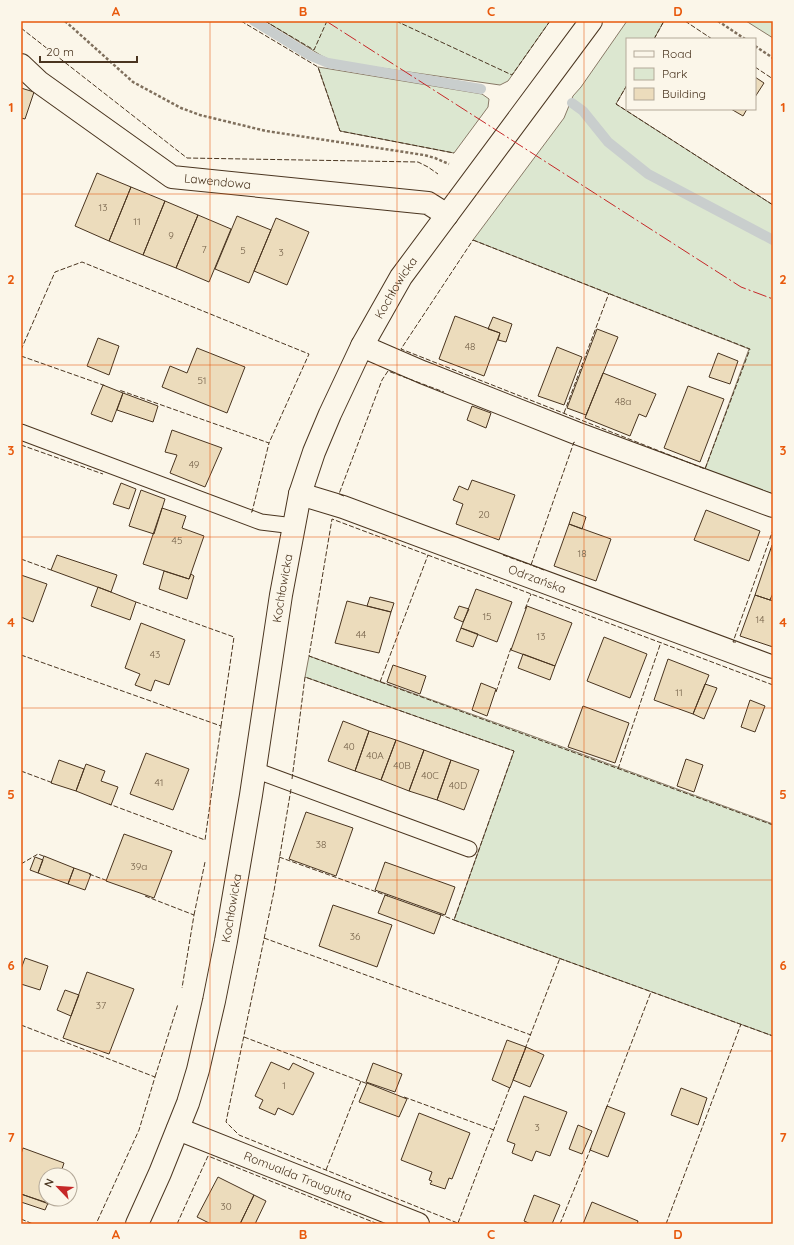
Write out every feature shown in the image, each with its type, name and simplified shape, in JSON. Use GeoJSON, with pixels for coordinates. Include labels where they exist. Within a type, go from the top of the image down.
{"type":"FeatureCollection","features":[{"type":"Feature","properties":{"kind":"street","name":"Kochłowicka"},"geometry":{"type":"LineString","coordinates":[[137,1224],[178,1129],[198,1070],[226,941],[255,770],[281,595],[300,494],[314,452],[362,346],[401,277],[591,21]]}},
{"type":"Feature","properties":{"kind":"street","name":"Lawendowa"},"geometry":{"type":"LineString","coordinates":[[21,65],[38,82],[172,177],[428,203],[447,215]]}},
{"type":"Feature","properties":{"kind":"street"},"geometry":{"type":"LineString","coordinates":[[362,346],[422,372],[576,433],[773,506]]}},
{"type":"Feature","properties":{"kind":"street","name":"Odrzańska"},"geometry":{"type":"LineString","coordinates":[[300,494],[350,510],[773,667]]}},
{"type":"Feature","properties":{"kind":"street","name":"Romualda Traugutta"},"geometry":{"type":"LineString","coordinates":[[178,1129],[418,1224]]}},
{"type":"Feature","properties":{"kind":"lane"},"geometry":{"type":"LineString","coordinates":[[21,432],[261,522],[294,526]]}},
{"type":"Feature","properties":{"kind":"lane"},"geometry":{"type":"LineString","coordinates":[[255,770],[469,849]]}},
{"type":"Feature","properties":{"kind":"path"},"geometry":{"type":"LineString","coordinates":[[65,21],[133,82],[181,108],[213,119],[266,131],[435,158],[446,162],[473,180]]}},
{"type":"Feature","properties":{"kind":"path"},"geometry":{"type":"LineString","coordinates":[[718,21],[744,38]]}},
{"type":"Feature","properties":{"kind":"path"},"geometry":{"type":"LineString","coordinates":[[756,47],[773,58]]}},
{"type":"Feature","properties":{"kind":"green space"},"geometry":{"type":"Polygon","coordinates":[[[265,21],[550,21],[508,81],[500,85],[332,61],[265,21]]]}},
{"type":"Feature","properties":{"kind":"green space"},"geometry":{"type":"Polygon","coordinates":[[[627,21],[664,21],[655,38],[626,38],[626,87],[616,104],[773,205],[773,494],[705,469],[749,349],[473,240],[564,118],[573,96],[581,87],[627,21]]]}},
{"type":"Feature","properties":{"kind":"green space"},"geometry":{"type":"Polygon","coordinates":[[[746,21],[773,21],[773,38],[746,21]]]}},
{"type":"Feature","properties":{"kind":"green space"},"geometry":{"type":"Polygon","coordinates":[[[318,67],[482,94],[489,99],[488,107],[454,153],[340,131],[318,67]]]}},
{"type":"Feature","properties":{"kind":"green space"},"geometry":{"type":"Polygon","coordinates":[[[309,656],[773,824],[773,1036],[454,920],[514,751],[305,677],[309,656]]]}},
{"type":"Feature","properties":{"kind":"building"},"geometry":{"type":"Polygon","coordinates":[[[756,78],[764,83],[756,95],[756,78]]]}},
{"type":"Feature","properties":{"kind":"building"},"geometry":{"type":"Polygon","coordinates":[[[21,88],[34,92],[25,119],[21,118],[21,88]]]}},
{"type":"Feature","properties":{"kind":"building"},"geometry":{"type":"Polygon","coordinates":[[[733,110],[746,110],[743,116],[733,110]]]}},
{"type":"Feature","properties":{"kind":"building"},"geometry":{"type":"Polygon","coordinates":[[[97,173],[131,187],[109,241],[75,226],[97,173]]]}},
{"type":"Feature","properties":{"kind":"building"},"geometry":{"type":"Polygon","coordinates":[[[131,187],[165,201],[143,255],[109,241],[131,187]]]}},
{"type":"Feature","properties":{"kind":"building"},"geometry":{"type":"Polygon","coordinates":[[[165,201],[198,215],[176,268],[143,255],[165,201]]]}},
{"type":"Feature","properties":{"kind":"building"},"geometry":{"type":"Polygon","coordinates":[[[198,215],[231,229],[209,282],[176,268],[198,215]]]}},
{"type":"Feature","properties":{"kind":"building"},"geometry":{"type":"Polygon","coordinates":[[[237,216],[271,230],[249,283],[215,269],[237,216]]]}},
{"type":"Feature","properties":{"kind":"building"},"geometry":{"type":"Polygon","coordinates":[[[276,218],[309,232],[287,285],[254,271],[276,218]]]}},
{"type":"Feature","properties":{"kind":"building"},"geometry":{"type":"Polygon","coordinates":[[[455,316],[500,333],[484,376],[439,359],[455,316]]]}},
{"type":"Feature","properties":{"kind":"building"},"geometry":{"type":"Polygon","coordinates":[[[493,317],[512,324],[506,342],[498,340],[500,333],[488,329],[493,317]]]}},
{"type":"Feature","properties":{"kind":"building"},"geometry":{"type":"Polygon","coordinates":[[[597,329],[618,337],[586,415],[567,408],[597,329]]]}},
{"type":"Feature","properties":{"kind":"building"},"geometry":{"type":"Polygon","coordinates":[[[98,338],[119,346],[109,375],[87,366],[98,338]]]}},
{"type":"Feature","properties":{"kind":"building"},"geometry":{"type":"Polygon","coordinates":[[[557,347],[582,357],[564,405],[538,396],[557,347]]]}},
{"type":"Feature","properties":{"kind":"building"},"geometry":{"type":"Polygon","coordinates":[[[197,348],[245,367],[227,413],[162,387],[170,366],[187,373],[197,348]]]}},
{"type":"Feature","properties":{"kind":"building"},"geometry":{"type":"Polygon","coordinates":[[[718,353],[738,361],[730,384],[709,377],[718,353]]]}},
{"type":"Feature","properties":{"kind":"building"},"geometry":{"type":"Polygon","coordinates":[[[603,373],[656,394],[646,417],[639,414],[630,436],[585,418],[603,373]]]}},
{"type":"Feature","properties":{"kind":"building"},"geometry":{"type":"Polygon","coordinates":[[[103,385],[123,393],[112,422],[91,414],[103,385]]]}},
{"type":"Feature","properties":{"kind":"building"},"geometry":{"type":"Polygon","coordinates":[[[688,386],[724,399],[700,462],[664,448],[688,386]]]}},
{"type":"Feature","properties":{"kind":"building"},"geometry":{"type":"Polygon","coordinates":[[[123,393],[158,406],[153,422],[117,410],[123,393]]]}},
{"type":"Feature","properties":{"kind":"building"},"geometry":{"type":"Polygon","coordinates":[[[472,406],[491,413],[486,428],[467,420],[472,406]]]}},
{"type":"Feature","properties":{"kind":"building"},"geometry":{"type":"Polygon","coordinates":[[[172,430],[222,448],[205,487],[170,473],[177,455],[165,452],[172,430]]]}},
{"type":"Feature","properties":{"kind":"building"},"geometry":{"type":"Polygon","coordinates":[[[472,480],[515,495],[499,540],[456,524],[463,504],[453,500],[459,486],[468,490],[472,480]]]}},
{"type":"Feature","properties":{"kind":"building"},"geometry":{"type":"Polygon","coordinates":[[[121,483],[136,489],[129,509],[113,504],[121,483]]]}},
{"type":"Feature","properties":{"kind":"building"},"geometry":{"type":"Polygon","coordinates":[[[141,490],[165,499],[154,534],[129,526],[141,490]]]}},
{"type":"Feature","properties":{"kind":"building"},"geometry":{"type":"Polygon","coordinates":[[[162,508],[186,516],[182,528],[204,536],[189,579],[143,564],[162,508]]]}},
{"type":"Feature","properties":{"kind":"building"},"geometry":{"type":"Polygon","coordinates":[[[706,510],[760,531],[749,561],[694,540],[706,510]]]}},
{"type":"Feature","properties":{"kind":"building"},"geometry":{"type":"Polygon","coordinates":[[[573,512],[586,517],[582,529],[569,524],[573,512]]]}},
{"type":"Feature","properties":{"kind":"building"},"geometry":{"type":"Polygon","coordinates":[[[569,524],[611,539],[596,581],[554,566],[569,524]]]}},
{"type":"Feature","properties":{"kind":"building"},"geometry":{"type":"Polygon","coordinates":[[[772,545],[773,593],[770,600],[755,595],[772,545]]]}},
{"type":"Feature","properties":{"kind":"building"},"geometry":{"type":"Polygon","coordinates":[[[57,555],[117,575],[111,592],[51,570],[57,555]]]}},
{"type":"Feature","properties":{"kind":"building"},"geometry":{"type":"Polygon","coordinates":[[[164,571],[189,579],[191,574],[194,576],[187,599],[159,589],[164,571]]]}},
{"type":"Feature","properties":{"kind":"building"},"geometry":{"type":"Polygon","coordinates":[[[21,575],[47,584],[33,622],[21,617],[21,575]]]}},
{"type":"Feature","properties":{"kind":"building"},"geometry":{"type":"Polygon","coordinates":[[[98,587],[136,602],[130,620],[91,606],[98,587]]]}},
{"type":"Feature","properties":{"kind":"building"},"geometry":{"type":"Polygon","coordinates":[[[476,589],[512,602],[497,642],[461,628],[476,589]]]}},
{"type":"Feature","properties":{"kind":"building"},"geometry":{"type":"Polygon","coordinates":[[[755,595],[773,601],[773,647],[740,636],[755,595]]]}},
{"type":"Feature","properties":{"kind":"building"},"geometry":{"type":"Polygon","coordinates":[[[370,597],[394,603],[391,612],[367,606],[370,597]]]}},
{"type":"Feature","properties":{"kind":"building"},"geometry":{"type":"Polygon","coordinates":[[[347,601],[391,612],[379,653],[335,643],[347,601]]]}},
{"type":"Feature","properties":{"kind":"building"},"geometry":{"type":"Polygon","coordinates":[[[459,606],[469,609],[463,622],[454,618],[459,606]]]}},
{"type":"Feature","properties":{"kind":"building"},"geometry":{"type":"Polygon","coordinates":[[[527,606],[572,623],[555,666],[511,650],[527,606]]]}},
{"type":"Feature","properties":{"kind":"building"},"geometry":{"type":"Polygon","coordinates":[[[141,623],[185,640],[169,685],[155,680],[151,691],[135,685],[140,674],[125,668],[141,623]]]}},
{"type":"Feature","properties":{"kind":"building"},"geometry":{"type":"Polygon","coordinates":[[[461,628],[478,634],[473,647],[456,641],[461,628]]]}},
{"type":"Feature","properties":{"kind":"building"},"geometry":{"type":"Polygon","coordinates":[[[604,637],[647,654],[630,698],[587,681],[604,637]]]}},
{"type":"Feature","properties":{"kind":"building"},"geometry":{"type":"Polygon","coordinates":[[[523,654],[555,666],[550,680],[518,668],[523,654]]]}},
{"type":"Feature","properties":{"kind":"building"},"geometry":{"type":"Polygon","coordinates":[[[668,659],[709,675],[693,714],[654,700],[668,659]]]}},
{"type":"Feature","properties":{"kind":"building"},"geometry":{"type":"Polygon","coordinates":[[[393,665],[426,676],[420,694],[387,682],[393,665]]]}},
{"type":"Feature","properties":{"kind":"building"},"geometry":{"type":"Polygon","coordinates":[[[481,683],[496,689],[487,716],[472,710],[481,683]]]}},
{"type":"Feature","properties":{"kind":"building"},"geometry":{"type":"Polygon","coordinates":[[[705,684],[717,688],[704,719],[693,714],[705,684]]]}},
{"type":"Feature","properties":{"kind":"building"},"geometry":{"type":"Polygon","coordinates":[[[750,700],[765,706],[755,732],[741,727],[750,700]]]}},
{"type":"Feature","properties":{"kind":"building"},"geometry":{"type":"Polygon","coordinates":[[[583,706],[629,723],[615,763],[568,747],[583,706]]]}},
{"type":"Feature","properties":{"kind":"building"},"geometry":{"type":"Polygon","coordinates":[[[343,721],[369,731],[355,771],[328,761],[343,721]]]}},
{"type":"Feature","properties":{"kind":"building"},"geometry":{"type":"Polygon","coordinates":[[[369,731],[396,740],[381,780],[355,771],[369,731]]]}},
{"type":"Feature","properties":{"kind":"building"},"geometry":{"type":"Polygon","coordinates":[[[396,740],[424,750],[409,791],[381,780],[396,740]]]}},
{"type":"Feature","properties":{"kind":"building"},"geometry":{"type":"Polygon","coordinates":[[[424,750],[451,760],[437,800],[409,791],[424,750]]]}},
{"type":"Feature","properties":{"kind":"building"},"geometry":{"type":"Polygon","coordinates":[[[146,753],[189,769],[173,810],[130,794],[146,753]]]}},
{"type":"Feature","properties":{"kind":"building"},"geometry":{"type":"Polygon","coordinates":[[[686,759],[703,765],[694,792],[677,786],[686,759]]]}},
{"type":"Feature","properties":{"kind":"building"},"geometry":{"type":"Polygon","coordinates":[[[59,760],[84,769],[76,791],[51,783],[59,760]]]}},
{"type":"Feature","properties":{"kind":"building"},"geometry":{"type":"Polygon","coordinates":[[[451,760],[479,770],[464,810],[437,800],[451,760]]]}},
{"type":"Feature","properties":{"kind":"building"},"geometry":{"type":"Polygon","coordinates":[[[86,764],[105,771],[101,781],[118,787],[111,805],[76,791],[86,764]]]}},
{"type":"Feature","properties":{"kind":"building"},"geometry":{"type":"Polygon","coordinates":[[[306,812],[353,828],[336,876],[289,859],[306,812]]]}},
{"type":"Feature","properties":{"kind":"building"},"geometry":{"type":"Polygon","coordinates":[[[124,834],[172,851],[154,898],[106,881],[124,834]]]}},
{"type":"Feature","properties":{"kind":"building"},"geometry":{"type":"Polygon","coordinates":[[[44,856],[74,868],[68,884],[38,873],[44,856]]]}},
{"type":"Feature","properties":{"kind":"building"},"geometry":{"type":"Polygon","coordinates":[[[35,857],[43,860],[38,873],[30,870],[35,857]]]}},
{"type":"Feature","properties":{"kind":"building"},"geometry":{"type":"Polygon","coordinates":[[[385,862],[455,887],[445,915],[375,890],[385,862]]]}},
{"type":"Feature","properties":{"kind":"building"},"geometry":{"type":"Polygon","coordinates":[[[74,868],[91,874],[85,890],[68,884],[74,868]]]}},
{"type":"Feature","properties":{"kind":"building"},"geometry":{"type":"Polygon","coordinates":[[[385,895],[441,915],[434,934],[378,913],[385,895]]]}},
{"type":"Feature","properties":{"kind":"building"},"geometry":{"type":"Polygon","coordinates":[[[333,905],[392,925],[377,967],[319,946],[333,905]]]}},
{"type":"Feature","properties":{"kind":"building"},"geometry":{"type":"Polygon","coordinates":[[[25,958],[48,966],[40,990],[21,984],[21,969],[25,958]]]}},
{"type":"Feature","properties":{"kind":"building"},"geometry":{"type":"Polygon","coordinates":[[[87,972],[134,989],[109,1054],[63,1038],[87,972]]]}},
{"type":"Feature","properties":{"kind":"building"},"geometry":{"type":"Polygon","coordinates":[[[65,990],[79,995],[71,1016],[57,1010],[65,990]]]}},
{"type":"Feature","properties":{"kind":"building"},"geometry":{"type":"Polygon","coordinates":[[[507,1040],[526,1047],[510,1088],[492,1080],[507,1040]]]}},
{"type":"Feature","properties":{"kind":"building"},"geometry":{"type":"Polygon","coordinates":[[[526,1047],[544,1055],[530,1087],[513,1080],[526,1047]]]}},
{"type":"Feature","properties":{"kind":"building"},"geometry":{"type":"Polygon","coordinates":[[[271,1062],[289,1070],[293,1063],[314,1073],[293,1115],[278,1108],[275,1115],[259,1108],[263,1100],[255,1096],[271,1062]]]}},
{"type":"Feature","properties":{"kind":"building"},"geometry":{"type":"Polygon","coordinates":[[[373,1063],[402,1074],[395,1092],[366,1082],[373,1063]]]}},
{"type":"Feature","properties":{"kind":"building"},"geometry":{"type":"Polygon","coordinates":[[[367,1083],[407,1099],[399,1117],[359,1102],[367,1083]]]}},
{"type":"Feature","properties":{"kind":"building"},"geometry":{"type":"Polygon","coordinates":[[[681,1088],[707,1098],[698,1125],[671,1115],[681,1088]]]}},
{"type":"Feature","properties":{"kind":"building"},"geometry":{"type":"Polygon","coordinates":[[[524,1096],[567,1112],[550,1156],[536,1151],[532,1161],[512,1153],[515,1144],[507,1141],[524,1096]]]}},
{"type":"Feature","properties":{"kind":"building"},"geometry":{"type":"Polygon","coordinates":[[[607,1106],[625,1113],[608,1157],[590,1150],[607,1106]]]}},
{"type":"Feature","properties":{"kind":"building"},"geometry":{"type":"Polygon","coordinates":[[[419,1113],[470,1133],[452,1179],[449,1178],[445,1189],[430,1184],[432,1181],[429,1180],[432,1172],[401,1160],[419,1113]]]}},
{"type":"Feature","properties":{"kind":"building"},"geometry":{"type":"Polygon","coordinates":[[[578,1125],[592,1131],[582,1154],[569,1149],[578,1125]]]}},
{"type":"Feature","properties":{"kind":"building"},"geometry":{"type":"Polygon","coordinates":[[[23,1148],[64,1163],[63,1167],[38,1167],[38,1200],[21,1194],[21,1154],[23,1148]]]}},
{"type":"Feature","properties":{"kind":"building"},"geometry":{"type":"Polygon","coordinates":[[[218,1177],[254,1195],[240,1224],[211,1224],[197,1217],[218,1177]]]}},
{"type":"Feature","properties":{"kind":"building"},"geometry":{"type":"Polygon","coordinates":[[[21,1194],[38,1200],[38,1207],[46,1207],[45,1210],[21,1202],[21,1194]]]}},
{"type":"Feature","properties":{"kind":"building"},"geometry":{"type":"Polygon","coordinates":[[[254,1195],[266,1201],[255,1224],[240,1224],[254,1195]]]}},
{"type":"Feature","properties":{"kind":"building"},"geometry":{"type":"Polygon","coordinates":[[[534,1195],[560,1205],[552,1224],[531,1224],[524,1221],[534,1195]]]}},
{"type":"Feature","properties":{"kind":"building"},"geometry":{"type":"Polygon","coordinates":[[[592,1202],[638,1221],[637,1224],[583,1224],[592,1202]]]}},
{"type":"Feature","properties":{"kind":"waterway"},"geometry":{"type":"LineString","coordinates":[[254,21],[311,56],[328,63],[481,89]]}},
{"type":"Feature","properties":{"kind":"waterway"},"geometry":{"type":"LineString","coordinates":[[572,103],[583,111],[608,142],[648,174],[773,240]]}},
{"type":"Feature","properties":{"kind":"fence"},"geometry":{"type":"LineString","coordinates":[[241,21],[318,67],[340,131],[454,153]]}},
{"type":"Feature","properties":{"kind":"fence"},"geometry":{"type":"LineString","coordinates":[[265,21],[314,50],[327,21]]}},
{"type":"Feature","properties":{"kind":"fence"},"geometry":{"type":"LineString","coordinates":[[396,21],[512,75],[550,21]]}},
{"type":"Feature","properties":{"kind":"fence"},"geometry":{"type":"LineString","coordinates":[[655,38],[664,21]]}},
{"type":"Feature","properties":{"kind":"fence"},"geometry":{"type":"LineString","coordinates":[[685,21],[710,38]]}},
{"type":"Feature","properties":{"kind":"fence"},"geometry":{"type":"LineString","coordinates":[[21,28],[187,158],[418,162],[438,174]]}},
{"type":"Feature","properties":{"kind":"fence"},"geometry":{"type":"LineString","coordinates":[[756,68],[773,79]]}},
{"type":"Feature","properties":{"kind":"fence"},"geometry":{"type":"LineString","coordinates":[[626,87],[616,104],[773,205]]}},
{"type":"Feature","properties":{"kind":"fence"},"geometry":{"type":"LineString","coordinates":[[473,240],[750,349],[705,469],[401,349],[473,240]]}},
{"type":"Feature","properties":{"kind":"fence"},"geometry":{"type":"LineString","coordinates":[[21,350],[55,272],[82,262],[309,354],[269,443],[119,390]]}},
{"type":"Feature","properties":{"kind":"fence"},"geometry":{"type":"LineString","coordinates":[[564,413],[609,293]]}},
{"type":"Feature","properties":{"kind":"fence"},"geometry":{"type":"LineString","coordinates":[[21,356],[106,386]]}},
{"type":"Feature","properties":{"kind":"fence"},"geometry":{"type":"LineString","coordinates":[[344,496],[339,494],[382,380],[388,371],[444,392]]}},
{"type":"Feature","properties":{"kind":"fence"},"geometry":{"type":"LineString","coordinates":[[544,570],[531,565],[574,442],[576,443]]}},
{"type":"Feature","properties":{"kind":"fence"},"geometry":{"type":"LineString","coordinates":[[251,512],[269,443]]}},
{"type":"Feature","properties":{"kind":"fence"},"geometry":{"type":"LineString","coordinates":[[21,445],[103,474]]}},
{"type":"Feature","properties":{"kind":"fence"},"geometry":{"type":"LineString","coordinates":[[773,685],[332,519],[309,656],[773,825]]}},
{"type":"Feature","properties":{"kind":"fence"},"geometry":{"type":"LineString","coordinates":[[736,642],[733,642],[773,530]]}},
{"type":"Feature","properties":{"kind":"fence"},"geometry":{"type":"LineString","coordinates":[[380,682],[428,555]]}},
{"type":"Feature","properties":{"kind":"fence"},"geometry":{"type":"LineString","coordinates":[[503,555],[531,565]]}},
{"type":"Feature","properties":{"kind":"fence"},"geometry":{"type":"LineString","coordinates":[[21,559],[51,570]]}},
{"type":"Feature","properties":{"kind":"fence"},"geometry":{"type":"LineString","coordinates":[[525,609],[531,594]]}},
{"type":"Feature","properties":{"kind":"fence"},"geometry":{"type":"LineString","coordinates":[[136,602],[234,637],[221,726]]}},
{"type":"Feature","properties":{"kind":"fence"},"geometry":{"type":"LineString","coordinates":[[618,769],[661,642]]}},
{"type":"Feature","properties":{"kind":"fence"},"geometry":{"type":"LineString","coordinates":[[496,692],[511,648]]}},
{"type":"Feature","properties":{"kind":"fence"},"geometry":{"type":"LineString","coordinates":[[21,655],[221,726],[205,840],[109,804]]}},
{"type":"Feature","properties":{"kind":"fence"},"geometry":{"type":"LineString","coordinates":[[292,779],[305,677],[514,751],[454,920],[773,1036]]}},
{"type":"Feature","properties":{"kind":"fence"},"geometry":{"type":"LineString","coordinates":[[21,771],[53,783]]}},
{"type":"Feature","properties":{"kind":"fence"},"geometry":{"type":"LineString","coordinates":[[291,789],[274,891],[226,1122],[239,1135],[460,1224]]}},
{"type":"Feature","properties":{"kind":"fence"},"geometry":{"type":"LineString","coordinates":[[21,864],[38,854],[46,857]]}},
{"type":"Feature","properties":{"kind":"fence"},"geometry":{"type":"LineString","coordinates":[[279,857],[388,896]]}},
{"type":"Feature","properties":{"kind":"fence"},"geometry":{"type":"LineString","coordinates":[[194,915],[205,862]]}},
{"type":"Feature","properties":{"kind":"fence"},"geometry":{"type":"LineString","coordinates":[[89,874],[108,881]]}},
{"type":"Feature","properties":{"kind":"fence"},"geometry":{"type":"LineString","coordinates":[[145,896],[194,915],[182,988]]}},
{"type":"Feature","properties":{"kind":"fence"},"geometry":{"type":"LineString","coordinates":[[439,914],[454,920]]}},
{"type":"Feature","properties":{"kind":"fence"},"geometry":{"type":"LineString","coordinates":[[264,938],[531,1035]]}},
{"type":"Feature","properties":{"kind":"fence"},"geometry":{"type":"LineString","coordinates":[[525,1049],[560,958]]}},
{"type":"Feature","properties":{"kind":"fence"},"geometry":{"type":"LineString","coordinates":[[606,1109],[651,992]]}},
{"type":"Feature","properties":{"kind":"fence"},"geometry":{"type":"LineString","coordinates":[[155,1077],[178,1004]]}},
{"type":"Feature","properties":{"kind":"fence"},"geometry":{"type":"LineString","coordinates":[[666,1224],[741,1024]]}},
{"type":"Feature","properties":{"kind":"fence"},"geometry":{"type":"LineString","coordinates":[[21,1025],[155,1077],[139,1130],[96,1224]]}},
{"type":"Feature","properties":{"kind":"fence"},"geometry":{"type":"LineString","coordinates":[[244,1037],[368,1084]]}},
{"type":"Feature","properties":{"kind":"fence"},"geometry":{"type":"LineString","coordinates":[[326,1170],[361,1081]]}},
{"type":"Feature","properties":{"kind":"fence"},"geometry":{"type":"LineString","coordinates":[[458,1223],[510,1087]]}},
{"type":"Feature","properties":{"kind":"fence"},"geometry":{"type":"LineString","coordinates":[[404,1097],[494,1130]]}},
{"type":"Feature","properties":{"kind":"fence"},"geometry":{"type":"LineString","coordinates":[[560,1224],[591,1148]]}},
{"type":"Feature","properties":{"kind":"fence"},"geometry":{"type":"LineString","coordinates":[[177,1224],[208,1156],[378,1224]]}},
{"type":"Feature","properties":{"kind":"fence"},"geometry":{"type":"LineString","coordinates":[[21,1219],[33,1224]]}},
{"type":"Feature","properties":{"kind":"power"},"geometry":{"type":"LineString","coordinates":[[326,21],[741,287],[773,299]]}}]}
